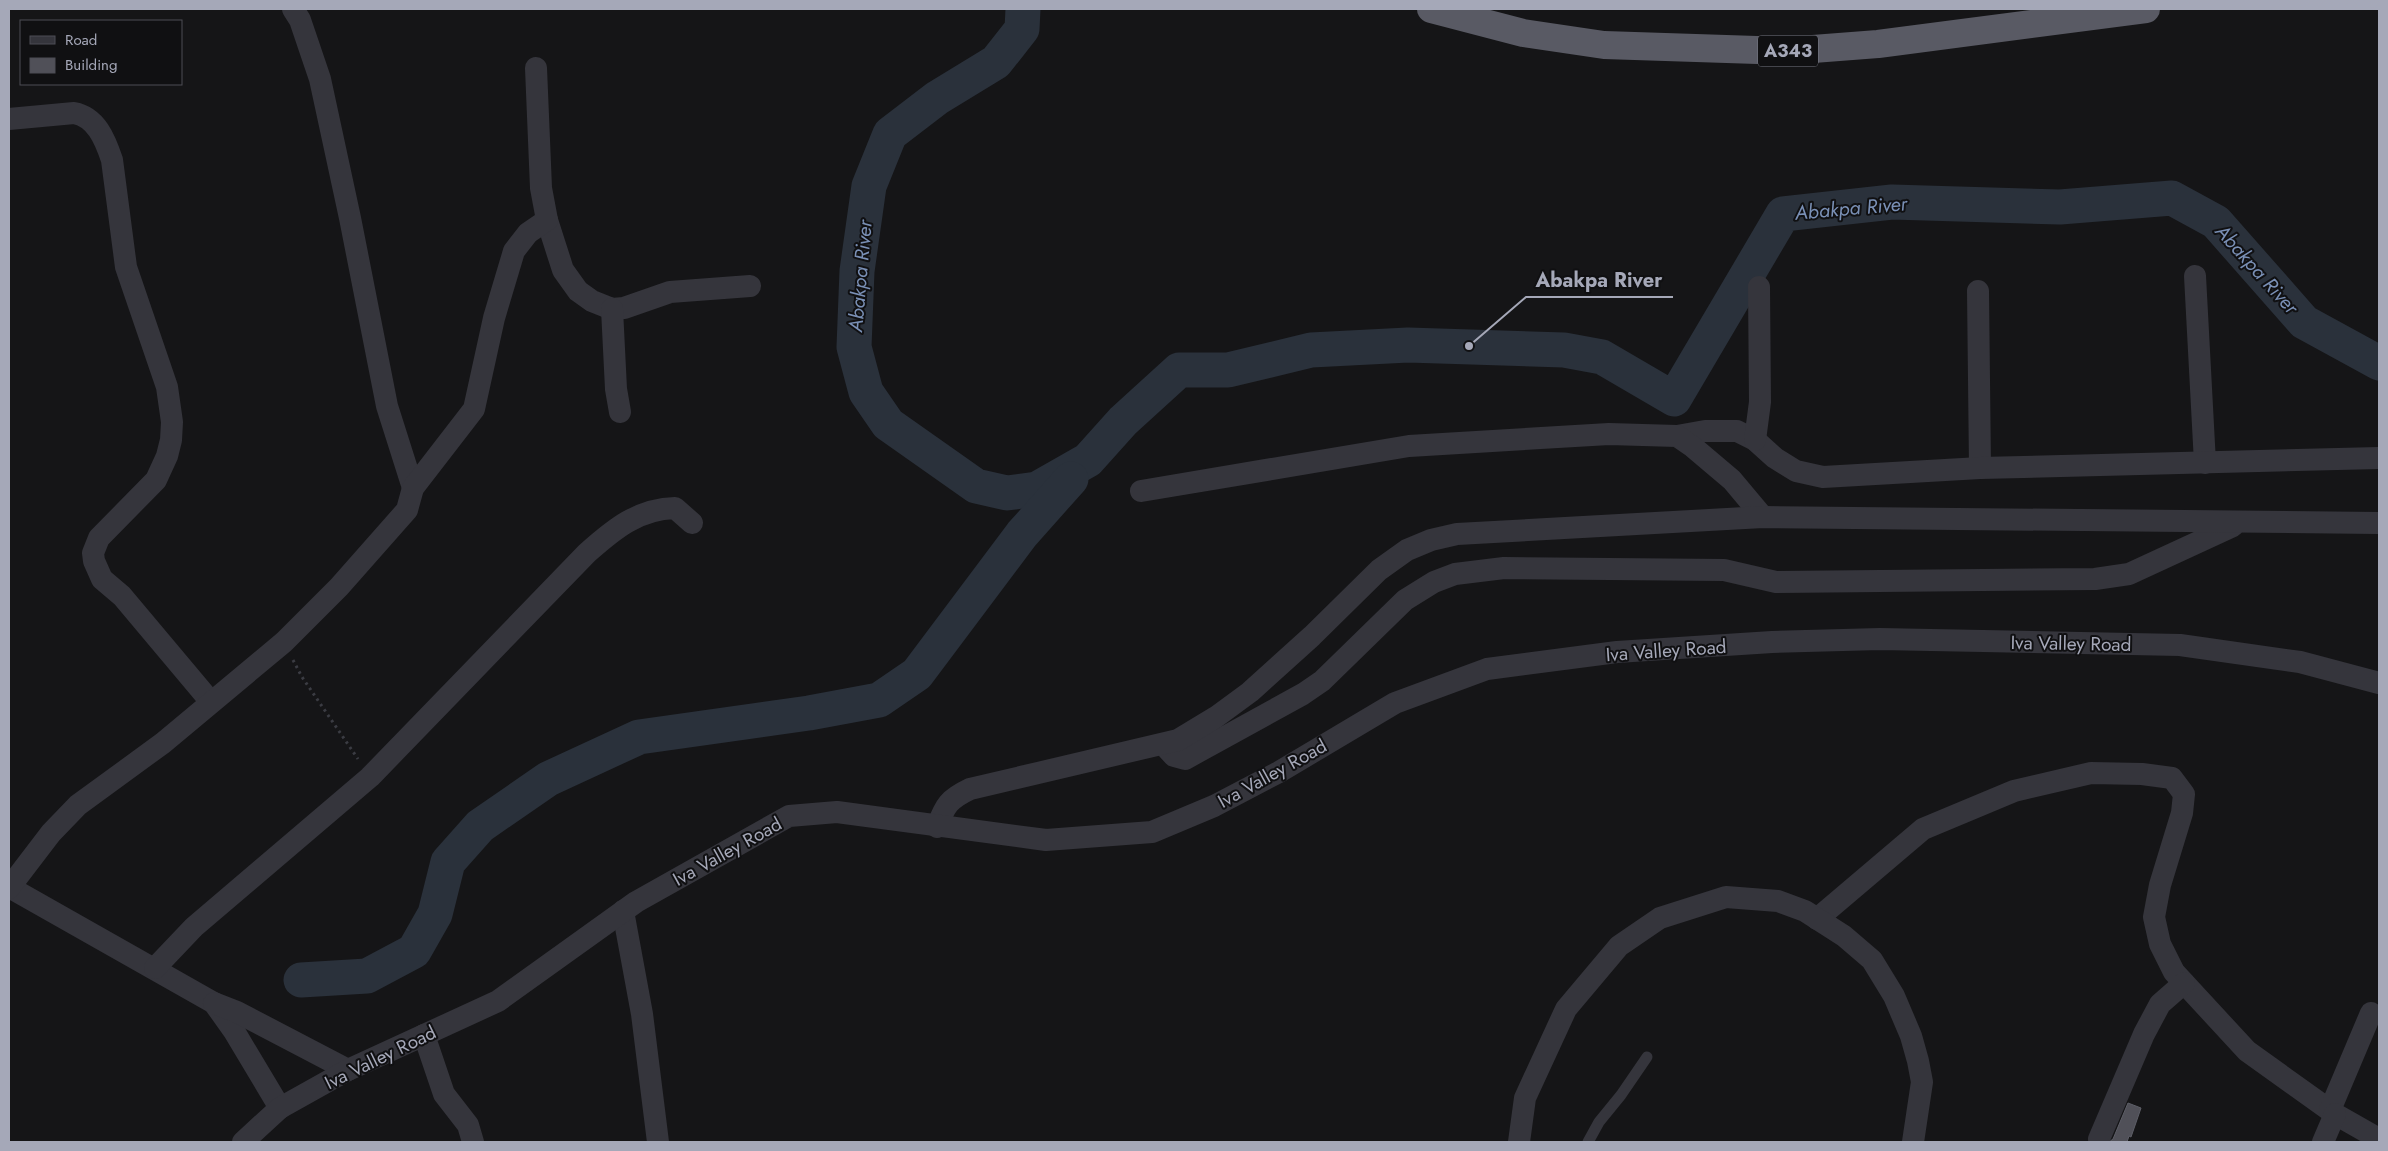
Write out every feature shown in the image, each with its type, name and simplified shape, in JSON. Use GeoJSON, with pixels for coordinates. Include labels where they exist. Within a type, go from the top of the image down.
{"type":"FeatureCollection","features":[{"type":"Feature","properties":{"kind":"highway","name":"A343"},"geometry":{"type":"LineString","coordinates":[[1432,9],[1523,33],[1604,45],[1786,51],[1878,44],[2146,9]]}},
{"type":"Feature","properties":{"kind":"street"},"geometry":{"type":"LineString","coordinates":[[293,9],[300,20],[320,79],[387,406],[413,488]]}},
{"type":"Feature","properties":{"kind":"street"},"geometry":{"type":"LineString","coordinates":[[536,68],[541,188],[547,220],[563,270],[578,291],[592,301],[612,310],[624,308],[670,292],[750,286]]}},
{"type":"Feature","properties":{"kind":"street"},"geometry":{"type":"LineString","coordinates":[[9,119],[74,113],[83,115],[91,119],[112,160],[126,267],[167,386],[172,431],[167,456],[156,480],[99,538],[94,552],[94,561],[102,579],[122,596],[211,702]]}},
{"type":"Feature","properties":{"kind":"street"},"geometry":{"type":"LineString","coordinates":[[348,1070],[237,1012],[214,1003],[9,888],[51,833],[78,805],[163,743],[284,642],[339,587],[407,510],[413,488],[474,410],[494,318],[514,251],[528,233],[547,220]]}},
{"type":"Feature","properties":{"kind":"street"},"geometry":{"type":"LineString","coordinates":[[2195,276],[2205,462]]}},
{"type":"Feature","properties":{"kind":"street"},"geometry":{"type":"LineString","coordinates":[[1755,440],[1760,402],[1760,287]]}},
{"type":"Feature","properties":{"kind":"street"},"geometry":{"type":"LineString","coordinates":[[1978,291],[1980,468]]}},
{"type":"Feature","properties":{"kind":"street"},"geometry":{"type":"LineString","coordinates":[[612,310],[616,389],[620,412]]}},
{"type":"Feature","properties":{"kind":"street"},"geometry":{"type":"LineString","coordinates":[[1141,491],[1409,446],[1609,434],[1676,436],[1704,431],[1737,431],[1755,440],[1775,458],[1796,472],[1823,477],[1912,474],[1980,468],[2379,458]]}},
{"type":"Feature","properties":{"kind":"street"},"geometry":{"type":"LineString","coordinates":[[1676,436],[1693,447],[1732,480],[1763,517]]}},
{"type":"Feature","properties":{"kind":"street"},"geometry":{"type":"LineString","coordinates":[[154,968],[194,927],[370,776],[587,552],[611,532],[628,520],[655,509],[675,508],[692,523]]}},
{"type":"Feature","properties":{"kind":"street"},"geometry":{"type":"LineString","coordinates":[[937,827],[943,811],[952,798],[970,789],[1178,740],[1216,717],[1250,692],[1312,636],[1378,570],[1407,550],[1430,540],[1457,534],[1763,517],[2379,523]]}},
{"type":"Feature","properties":{"kind":"street"},"geometry":{"type":"LineString","coordinates":[[1163,744],[1174,756],[1185,759],[1303,694],[1322,681],[1405,600],[1434,582],[1455,574],[1504,568],[1724,570],[1776,582],[2095,579],[2129,574],[2239,523]]}},
{"type":"Feature","properties":{"kind":"street","name":"Iva Valley Road"},"geometry":{"type":"LineString","coordinates":[[243,1142],[280,1108],[348,1070],[498,1001],[623,912],[789,816],[837,812],[878,816],[937,827],[1046,840],[1152,832],[1214,806],[1279,772],[1395,702],[1487,669],[1617,652],[1772,642],[1880,639],[2180,645],[2300,662],[2379,683]]}},
{"type":"Feature","properties":{"kind":"street"},"geometry":{"type":"LineString","coordinates":[[1817,919],[1923,829],[2014,791],[2091,773],[2142,774],[2172,778],[2184,794],[2182,813],[2160,885],[2154,917],[2160,944],[2174,972],[2247,1051],[2332,1112],[2379,1139]]}},
{"type":"Feature","properties":{"kind":"street"},"geometry":{"type":"LineString","coordinates":[[1519,1142],[1525,1098],[1566,1009],[1619,946],[1660,918],[1726,897],[1778,901],[1805,911],[1844,936],[1872,960],[1894,996],[1911,1036],[1922,1082],[1913,1142]]}},
{"type":"Feature","properties":{"kind":"street"},"geometry":{"type":"LineString","coordinates":[[623,912],[642,1014],[658,1142]]}},
{"type":"Feature","properties":{"kind":"street"},"geometry":{"type":"LineString","coordinates":[[2098,1138],[2144,1034],[2160,1004],[2184,983]]}},
{"type":"Feature","properties":{"kind":"street"},"geometry":{"type":"LineString","coordinates":[[214,1003],[234,1031],[280,1108]]}},
{"type":"Feature","properties":{"kind":"street"},"geometry":{"type":"LineString","coordinates":[[2323,1142],[2332,1112],[2371,1013]]}},
{"type":"Feature","properties":{"kind":"street"},"geometry":{"type":"LineString","coordinates":[[424,1035],[444,1094],[468,1126],[473,1142]]}},
{"type":"Feature","properties":{"kind":"lane"},"geometry":{"type":"LineString","coordinates":[[1588,1142],[1599,1122],[1621,1095],[1647,1057]]}},
{"type":"Feature","properties":{"kind":"path"},"geometry":{"type":"LineString","coordinates":[[284,642],[302,677],[370,776]]}},
{"type":"Feature","properties":{"kind":"building"},"geometry":{"type":"Polygon","coordinates":[[[2128,1103],[2141,1108],[2131,1137],[2129,1136],[2127,1142],[2109,1142],[2113,1139],[2128,1103]]]}},
{"type":"Feature","properties":{"kind":"waterway","name":"Abakpa River"},"geometry":{"type":"LineString","coordinates":[[1023,9],[1022,29],[996,62],[937,98],[890,134],[869,186],[857,271],[854,347],[866,392],[888,424],[976,486],[1007,493],[1037,489],[1088,460],[1123,421],[1179,370],[1228,370],[1311,350],[1408,345],[1564,350],[1602,357],[1674,399],[1783,214],[1892,202],[2060,207],[2172,198],[2216,222],[2304,322],[2379,363]]}},
{"type":"Feature","properties":{"kind":"waterway"},"geometry":{"type":"LineString","coordinates":[[301,980],[367,976],[414,951],[435,914],[448,862],[480,826],[548,779],[639,737],[809,713],[879,700],[917,674],[1022,534],[1071,479]]}},
{"type":"Feature","properties":{"kind":"place","name":"Abakpa River"},"geometry":{"type":"Point","coordinates":[1469,346]}}]}
